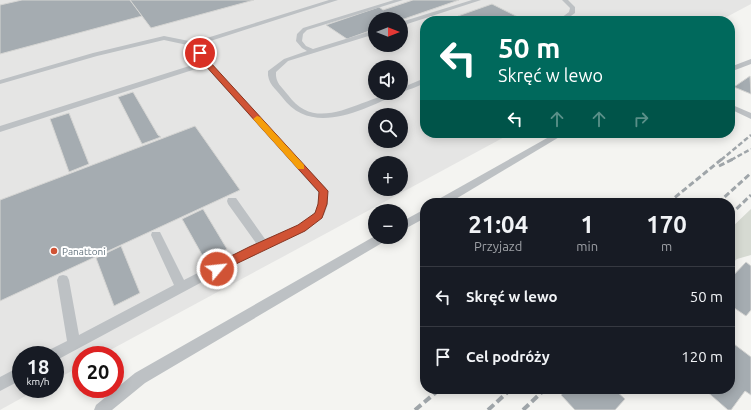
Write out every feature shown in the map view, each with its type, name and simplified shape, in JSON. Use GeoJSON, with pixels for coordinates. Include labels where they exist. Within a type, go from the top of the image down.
{"type":"FeatureCollection","features":[{"type":"Feature","properties":{"kind":"lane"},"geometry":{"type":"LineString","coordinates":[[0,82],[95,54],[164,38],[194,44],[335,0]]}},
{"type":"Feature","properties":{"kind":"lane"},"geometry":{"type":"LineString","coordinates":[[313,52],[304,47],[299,41],[300,34],[305,29],[400,0]]}},
{"type":"Feature","properties":{"kind":"lane"},"geometry":{"type":"LineString","coordinates":[[427,16],[478,0]]}},
{"type":"Feature","properties":{"kind":"lane"},"geometry":{"type":"LineString","coordinates":[[565,0],[573,8],[572,13],[568,16]]}},
{"type":"Feature","properties":{"kind":"lane"},"geometry":{"type":"LineString","coordinates":[[408,22],[420,18]]}},
{"type":"Feature","properties":{"kind":"lane"},"geometry":{"type":"LineString","coordinates":[[368,34],[286,60],[272,71],[271,77],[273,83],[294,106],[305,112],[322,115],[338,114],[357,110],[380,100]]}},
{"type":"Feature","properties":{"kind":"lane"},"geometry":{"type":"LineString","coordinates":[[64,350],[181,287],[263,245],[301,228],[319,215],[323,204],[323,191],[206,63],[194,44]]}},
{"type":"Feature","properties":{"kind":"lane"},"geometry":{"type":"LineString","coordinates":[[735,68],[751,61]]}},
{"type":"Feature","properties":{"kind":"lane"},"geometry":{"type":"LineString","coordinates":[[0,129],[206,63]]}},
{"type":"Feature","properties":{"kind":"lane"},"geometry":{"type":"LineString","coordinates":[[408,88],[420,82]]}},
{"type":"Feature","properties":{"kind":"lane"},"geometry":{"type":"LineString","coordinates":[[735,108],[751,116]]}},
{"type":"Feature","properties":{"kind":"lane"},"geometry":{"type":"LineString","coordinates":[[450,198],[553,138]]}},
{"type":"Feature","properties":{"kind":"lane"},"geometry":{"type":"LineString","coordinates":[[232,200],[263,245]]}},
{"type":"Feature","properties":{"kind":"lane"},"geometry":{"type":"LineString","coordinates":[[408,222],[420,215]]}},
{"type":"Feature","properties":{"kind":"lane"},"geometry":{"type":"LineString","coordinates":[[156,235],[181,287]]}},
{"type":"Feature","properties":{"kind":"lane"},"geometry":{"type":"LineString","coordinates":[[101,410],[140,378],[371,244]]}},
{"type":"Feature","properties":{"kind":"lane"},"geometry":{"type":"LineString","coordinates":[[64,280],[74,344]]}},
{"type":"Feature","properties":{"kind":"lane"},"geometry":{"type":"LineString","coordinates":[[0,384],[12,378]]}},
{"type":"Feature","properties":{"kind":"shaded area"},"geometry":{"type":"Polygon","coordinates":[[[0,0],[751,0],[751,4],[728,16],[420,16],[420,138],[503,138],[408,189],[408,156],[368,156],[368,196],[395,196],[381,204],[368,204],[368,211],[118,346],[72,346],[72,371],[64,375],[64,346],[12,346],[12,398],[22,398],[0,410],[0,0]]]}},
{"type":"Feature","properties":{"kind":"shaded area"},"geometry":{"type":"Polygon","coordinates":[[[751,209],[751,255],[735,261],[735,224],[751,209]]]}},
{"type":"Feature","properties":{"kind":"building"},"geometry":{"type":"Polygon","coordinates":[[[22,0],[130,0],[142,16],[0,54],[0,5],[22,0]]]}},
{"type":"Feature","properties":{"kind":"building"},"geometry":{"type":"Polygon","coordinates":[[[130,0],[254,0],[151,28],[130,0]]]}},
{"type":"Feature","properties":{"kind":"building"},"geometry":{"type":"Polygon","coordinates":[[[413,0],[459,0],[408,18],[408,12],[368,12],[368,32],[347,39],[326,25],[379,7],[383,10],[413,0]]]}},
{"type":"Feature","properties":{"kind":"building"},"geometry":{"type":"Polygon","coordinates":[[[492,4],[516,16],[458,16],[492,4]]]}},
{"type":"Feature","properties":{"kind":"building"},"geometry":{"type":"Polygon","coordinates":[[[750,76],[751,94],[735,86],[750,76]]]}},
{"type":"Feature","properties":{"kind":"building"},"geometry":{"type":"Polygon","coordinates":[[[133,92],[158,135],[161,137],[142,144],[118,97],[133,92]]]}},
{"type":"Feature","properties":{"kind":"building"},"geometry":{"type":"Polygon","coordinates":[[[69,113],[89,164],[69,172],[50,119],[69,113]]]}},
{"type":"Feature","properties":{"kind":"building","name":"Panattoni"},"geometry":{"type":"Polygon","coordinates":[[[195,126],[240,190],[0,301],[0,200],[195,126]]]}},
{"type":"Feature","properties":{"kind":"building"},"geometry":{"type":"Polygon","coordinates":[[[203,209],[227,249],[205,260],[182,219],[203,209]]]}},
{"type":"Feature","properties":{"kind":"building"},"geometry":{"type":"Polygon","coordinates":[[[121,246],[140,293],[114,306],[96,258],[121,246]]]}},
{"type":"Feature","properties":{"kind":"building"},"geometry":{"type":"Polygon","coordinates":[[[746,262],[751,266],[751,310],[746,316],[735,308],[735,274],[746,262]]]}},
{"type":"Feature","properties":{"kind":"building"},"geometry":{"type":"Polygon","coordinates":[[[735,345],[751,357],[751,395],[745,391],[731,410],[728,410],[710,394],[735,394],[735,345]]]}},
{"type":"Feature","properties":{"kind":"building"},"geometry":{"type":"Polygon","coordinates":[[[620,394],[625,399],[615,410],[575,410],[561,395],[620,394]]]}},
{"type":"Feature","properties":{"kind":"railway"},"geometry":{"type":"LineString","coordinates":[[721,160],[751,135]]}},
{"type":"Feature","properties":{"kind":"railway"},"geometry":{"type":"LineString","coordinates":[[731,160],[751,149]]}},
{"type":"Feature","properties":{"kind":"railway"},"geometry":{"type":"LineString","coordinates":[[674,198],[722,159]]}},
{"type":"Feature","properties":{"kind":"railway"},"geometry":{"type":"LineString","coordinates":[[719,166],[731,160]]}},
{"type":"Feature","properties":{"kind":"railway"},"geometry":{"type":"LineString","coordinates":[[724,198],[751,173]]}},
{"type":"Feature","properties":{"kind":"railway"},"geometry":{"type":"LineString","coordinates":[[735,210],[751,195]]}},
{"type":"Feature","properties":{"kind":"railway"},"geometry":{"type":"LineString","coordinates":[[415,410],[434,394]]}},
{"type":"Feature","properties":{"kind":"railway"},"geometry":{"type":"LineString","coordinates":[[488,410],[506,394]]}},
{"type":"Feature","properties":{"kind":"railway"},"geometry":{"type":"LineString","coordinates":[[523,410],[540,394]]}},
{"type":"Feature","properties":{"kind":"slow traffic"},"geometry":{"type":"LineString","coordinates":[[257,119],[301,167]]}},
{"type":"Feature","properties":{"kind":"place","name":"Panattoni"},"geometry":{"type":"Point","coordinates":[54,251]}},
{"type":"Feature","properties":{"kind":"route"},"geometry":{"type":"LineString","coordinates":[[200,53],[206,63],[323,191],[323,204],[319,215],[301,228],[252,250],[217,269]]}}]}
